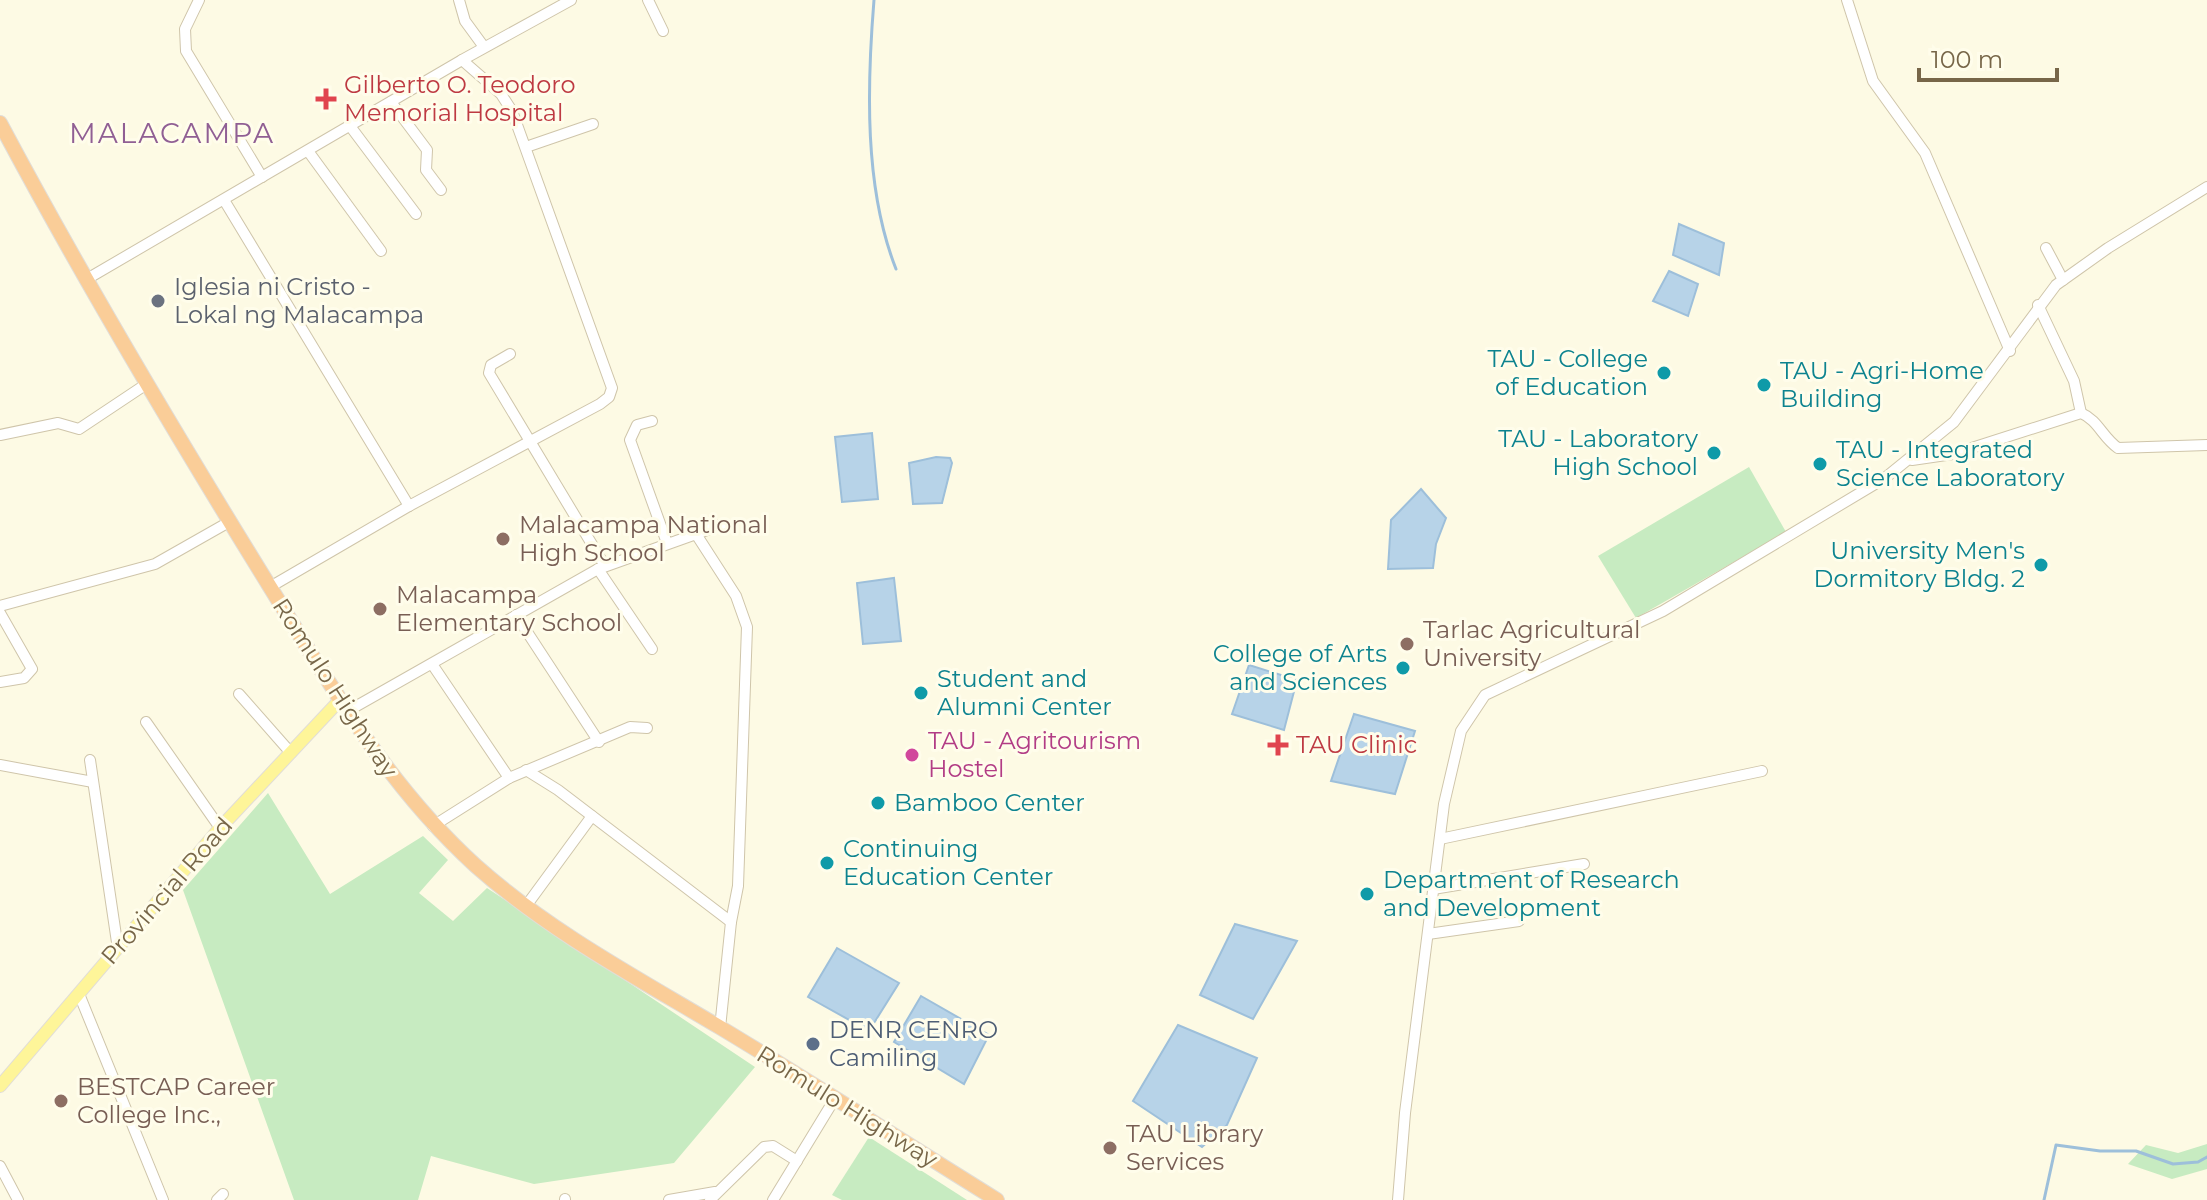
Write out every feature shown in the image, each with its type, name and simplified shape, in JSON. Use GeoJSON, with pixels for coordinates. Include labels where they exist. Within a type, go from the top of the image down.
{"type":"FeatureCollection","features":[{"type":"Feature","properties":{"kind":"highway","name":"Romulo Highway"},"geometry":{"type":"LineString","coordinates":[[1,128],[229,522],[342,706],[394,782],[433,826],[526,906],[645,986],[720,1028],[997,1200]]}},
{"type":"Feature","properties":{"kind":"main road","name":"Provincial Road"},"geometry":{"type":"LineString","coordinates":[[0,1086],[220,828],[291,753],[342,706]]}},
{"type":"Feature","properties":{"kind":"street"},"geometry":{"type":"LineString","coordinates":[[199,0],[185,29],[186,51],[262,177]]}},
{"type":"Feature","properties":{"kind":"street"},"geometry":{"type":"LineString","coordinates":[[459,0],[465,21],[484,47]]}},
{"type":"Feature","properties":{"kind":"street"},"geometry":{"type":"LineString","coordinates":[[87,279],[484,47],[571,0]]}},
{"type":"Feature","properties":{"kind":"street"},"geometry":{"type":"LineString","coordinates":[[648,0],[663,31]]}},
{"type":"Feature","properties":{"kind":"street"},"geometry":{"type":"LineString","coordinates":[[1847,0],[1873,81],[1925,153],[2010,351]]}},
{"type":"Feature","properties":{"kind":"street"},"geometry":{"type":"LineString","coordinates":[[270,587],[409,506],[609,397],[612,388],[526,147],[501,94],[462,60]]}},
{"type":"Feature","properties":{"kind":"street"},"geometry":{"type":"LineString","coordinates":[[391,102],[427,150],[426,170],[441,190]]}},
{"type":"Feature","properties":{"kind":"street"},"geometry":{"type":"LineString","coordinates":[[526,147],[593,124]]}},
{"type":"Feature","properties":{"kind":"street"},"geometry":{"type":"LineString","coordinates":[[350,126],[416,214]]}},
{"type":"Feature","properties":{"kind":"street"},"geometry":{"type":"LineString","coordinates":[[308,151],[381,251]]}},
{"type":"Feature","properties":{"kind":"street"},"geometry":{"type":"LineString","coordinates":[[1398,1200],[1440,839],[1461,731],[1485,695],[1663,611],[1910,460],[1954,422],[2010,351],[2038,305],[2063,280],[2207,187]]}},
{"type":"Feature","properties":{"kind":"street"},"geometry":{"type":"LineString","coordinates":[[224,200],[409,506]]}},
{"type":"Feature","properties":{"kind":"street"},"geometry":{"type":"LineString","coordinates":[[2046,248],[2063,280]]}},
{"type":"Feature","properties":{"kind":"street"},"geometry":{"type":"LineString","coordinates":[[2038,305],[2074,381],[2081,413]]}},
{"type":"Feature","properties":{"kind":"street"},"geometry":{"type":"LineString","coordinates":[[510,354],[491,365],[489,373],[601,568],[652,649]]}},
{"type":"Feature","properties":{"kind":"street"},"geometry":{"type":"LineString","coordinates":[[0,435],[58,423],[79,429],[148,383]]}},
{"type":"Feature","properties":{"kind":"street"},"geometry":{"type":"LineString","coordinates":[[1910,460],[1953,454],[2081,413],[2092,417],[2108,442],[2118,448],[2207,445]]}},
{"type":"Feature","properties":{"kind":"street"},"geometry":{"type":"LineString","coordinates":[[652,421],[637,425],[630,440],[667,543]]}},
{"type":"Feature","properties":{"kind":"street"},"geometry":{"type":"LineString","coordinates":[[0,606],[155,564],[229,522]]}},
{"type":"Feature","properties":{"kind":"street"},"geometry":{"type":"LineString","coordinates":[[342,706],[432,664],[601,568],[723,524]]}},
{"type":"Feature","properties":{"kind":"street"},"geometry":{"type":"LineString","coordinates":[[696,534],[736,596],[747,627],[738,792],[738,886],[731,922],[720,1028]]}},
{"type":"Feature","properties":{"kind":"street"},"geometry":{"type":"LineString","coordinates":[[0,613],[32,669],[24,678],[0,682]]}},
{"type":"Feature","properties":{"kind":"street"},"geometry":{"type":"LineString","coordinates":[[516,615],[599,742]]}},
{"type":"Feature","properties":{"kind":"street"},"geometry":{"type":"LineString","coordinates":[[432,664],[509,778]]}},
{"type":"Feature","properties":{"kind":"street"},"geometry":{"type":"LineString","coordinates":[[239,694],[291,753]]}},
{"type":"Feature","properties":{"kind":"street"},"geometry":{"type":"LineString","coordinates":[[146,722],[220,828]]}},
{"type":"Feature","properties":{"kind":"street"},"geometry":{"type":"LineString","coordinates":[[433,826],[526,770],[630,727],[647,728]]}},
{"type":"Feature","properties":{"kind":"street"},"geometry":{"type":"LineString","coordinates":[[90,760],[118,949]]}},
{"type":"Feature","properties":{"kind":"street"},"geometry":{"type":"LineString","coordinates":[[0,765],[93,782]]}},
{"type":"Feature","properties":{"kind":"street"},"geometry":{"type":"LineString","coordinates":[[526,770],[731,922]]}},
{"type":"Feature","properties":{"kind":"street"},"geometry":{"type":"LineString","coordinates":[[1440,839],[1762,771]]}},
{"type":"Feature","properties":{"kind":"street"},"geometry":{"type":"LineString","coordinates":[[526,906],[592,816]]}},
{"type":"Feature","properties":{"kind":"street"},"geometry":{"type":"LineString","coordinates":[[1433,889],[1584,864]]}},
{"type":"Feature","properties":{"kind":"street"},"geometry":{"type":"LineString","coordinates":[[1428,934],[1519,921]]}},
{"type":"Feature","properties":{"kind":"street"},"geometry":{"type":"LineString","coordinates":[[79,994],[163,1200]]}},
{"type":"Feature","properties":{"kind":"street"},"geometry":{"type":"LineString","coordinates":[[773,1200],[834,1100]]}},
{"type":"Feature","properties":{"kind":"street"},"geometry":{"type":"LineString","coordinates":[[669,1200],[712,1196],[764,1147],[773,1146],[797,1161]]}},
{"type":"Feature","properties":{"kind":"street"},"geometry":{"type":"LineString","coordinates":[[0,1166],[18,1200]]}},
{"type":"Feature","properties":{"kind":"green space"},"geometry":{"type":"Polygon","coordinates":[[[1749,467],[1786,532],[1636,618],[1598,556],[1749,467]]]}},
{"type":"Feature","properties":{"kind":"green space"},"geometry":{"type":"Polygon","coordinates":[[[268,793],[330,894],[423,836],[448,860],[419,893],[453,921],[487,888],[755,1067],[674,1163],[534,1184],[431,1156],[418,1200],[294,1200],[183,890],[268,793]]]}},
{"type":"Feature","properties":{"kind":"green space"},"geometry":{"type":"Polygon","coordinates":[[[869,1137],[967,1200],[842,1200],[832,1195],[869,1137]]]}},
{"type":"Feature","properties":{"kind":"green space"},"geometry":{"type":"Polygon","coordinates":[[[2207,1144],[2207,1169],[2172,1179],[2128,1164],[2146,1145],[2178,1153],[2207,1144]]]}},
{"type":"Feature","properties":{"kind":"water"},"geometry":{"type":"Polygon","coordinates":[[[1679,224],[1724,243],[1719,275],[1673,255],[1679,224]]]}},
{"type":"Feature","properties":{"kind":"water"},"geometry":{"type":"Polygon","coordinates":[[[1669,271],[1698,284],[1688,316],[1653,301],[1669,271]]]}},
{"type":"Feature","properties":{"kind":"water"},"geometry":{"type":"Polygon","coordinates":[[[872,433],[878,499],[842,502],[835,437],[872,433]]]}},
{"type":"Feature","properties":{"kind":"water"},"geometry":{"type":"Polygon","coordinates":[[[936,457],[950,458],[952,463],[942,503],[913,504],[909,463],[936,457]]]}},
{"type":"Feature","properties":{"kind":"water"},"geometry":{"type":"Polygon","coordinates":[[[1421,489],[1446,518],[1436,544],[1433,568],[1388,569],[1391,520],[1421,489]]]}},
{"type":"Feature","properties":{"kind":"water"},"geometry":{"type":"Polygon","coordinates":[[[894,578],[901,641],[863,644],[857,583],[894,578]]]}},
{"type":"Feature","properties":{"kind":"water"},"geometry":{"type":"Polygon","coordinates":[[[1249,665],[1297,680],[1284,730],[1232,714],[1249,665]]]}},
{"type":"Feature","properties":{"kind":"water"},"geometry":{"type":"Polygon","coordinates":[[[1354,714],[1415,731],[1395,794],[1331,781],[1354,714]]]}},
{"type":"Feature","properties":{"kind":"water"},"geometry":{"type":"Polygon","coordinates":[[[1235,924],[1297,941],[1253,1019],[1200,995],[1235,924]]]}},
{"type":"Feature","properties":{"kind":"water"},"geometry":{"type":"Polygon","coordinates":[[[837,948],[899,983],[869,1031],[808,997],[837,948]]]}},
{"type":"Feature","properties":{"kind":"water"},"geometry":{"type":"Polygon","coordinates":[[[921,996],[989,1035],[964,1084],[894,1042],[921,996]]]}},
{"type":"Feature","properties":{"kind":"water"},"geometry":{"type":"Polygon","coordinates":[[[1178,1025],[1257,1058],[1227,1125],[1202,1147],[1133,1101],[1178,1025]]]}},
{"type":"Feature","properties":{"kind":"waterway"},"geometry":{"type":"LineString","coordinates":[[874,0],[870,136],[878,205],[896,269]]}},
{"type":"Feature","properties":{"kind":"waterway"},"geometry":{"type":"LineString","coordinates":[[2044,1200],[2056,1145],[2100,1151],[2136,1151],[2173,1164],[2198,1162],[2207,1157]]}},
{"type":"Feature","properties":{"kind":"place","name":"Gilberto O. Teodoro Memorial Hospital"},"geometry":{"type":"Point","coordinates":[326,99]}},
{"type":"Feature","properties":{"kind":"place","name":"Iglesia ni Cristo - Lokal ng Malacampa"},"geometry":{"type":"Point","coordinates":[158,301]}},
{"type":"Feature","properties":{"kind":"place","name":"TAU - College of Education"},"geometry":{"type":"Point","coordinates":[1664,373]}},
{"type":"Feature","properties":{"kind":"place","name":"TAU - Agri-Home Building"},"geometry":{"type":"Point","coordinates":[1764,385]}},
{"type":"Feature","properties":{"kind":"place","name":"TAU - Laboratory High School"},"geometry":{"type":"Point","coordinates":[1714,453]}},
{"type":"Feature","properties":{"kind":"place","name":"TAU - Integrated Science Laboratory"},"geometry":{"type":"Point","coordinates":[1820,464]}},
{"type":"Feature","properties":{"kind":"place","name":"Malacampa National High School"},"geometry":{"type":"Point","coordinates":[503,539]}},
{"type":"Feature","properties":{"kind":"place","name":"University Men's Dormitory Bldg. 2"},"geometry":{"type":"Point","coordinates":[2041,565]}},
{"type":"Feature","properties":{"kind":"place","name":"Malacampa Elementary School"},"geometry":{"type":"Point","coordinates":[380,609]}},
{"type":"Feature","properties":{"kind":"place","name":"Tarlac Agricultural University"},"geometry":{"type":"Point","coordinates":[1407,644]}},
{"type":"Feature","properties":{"kind":"place","name":"College of Arts and Sciences"},"geometry":{"type":"Point","coordinates":[1403,668]}},
{"type":"Feature","properties":{"kind":"place","name":"Student and Alumni Center"},"geometry":{"type":"Point","coordinates":[921,693]}},
{"type":"Feature","properties":{"kind":"place","name":"TAU Clinic"},"geometry":{"type":"Point","coordinates":[1278,745]}},
{"type":"Feature","properties":{"kind":"place","name":"TAU - Agritourism Hostel"},"geometry":{"type":"Point","coordinates":[912,755]}},
{"type":"Feature","properties":{"kind":"place","name":"Bamboo Center"},"geometry":{"type":"Point","coordinates":[878,803]}},
{"type":"Feature","properties":{"kind":"place","name":"Continuing Education Center"},"geometry":{"type":"Point","coordinates":[827,863]}},
{"type":"Feature","properties":{"kind":"place","name":"Department of Research and Development"},"geometry":{"type":"Point","coordinates":[1367,894]}},
{"type":"Feature","properties":{"kind":"place","name":"DENR CENRO Camiling"},"geometry":{"type":"Point","coordinates":[813,1044]}},
{"type":"Feature","properties":{"kind":"place","name":"BESTCAP Career College Inc.,"},"geometry":{"type":"Point","coordinates":[61,1101]}},
{"type":"Feature","properties":{"kind":"place","name":"TAU Library Services"},"geometry":{"type":"Point","coordinates":[1110,1148]}},
{"type":"Feature","properties":{"kind":"district","name":"MALACAMPA"},"geometry":{"type":"Point","coordinates":[172,133]}}]}
